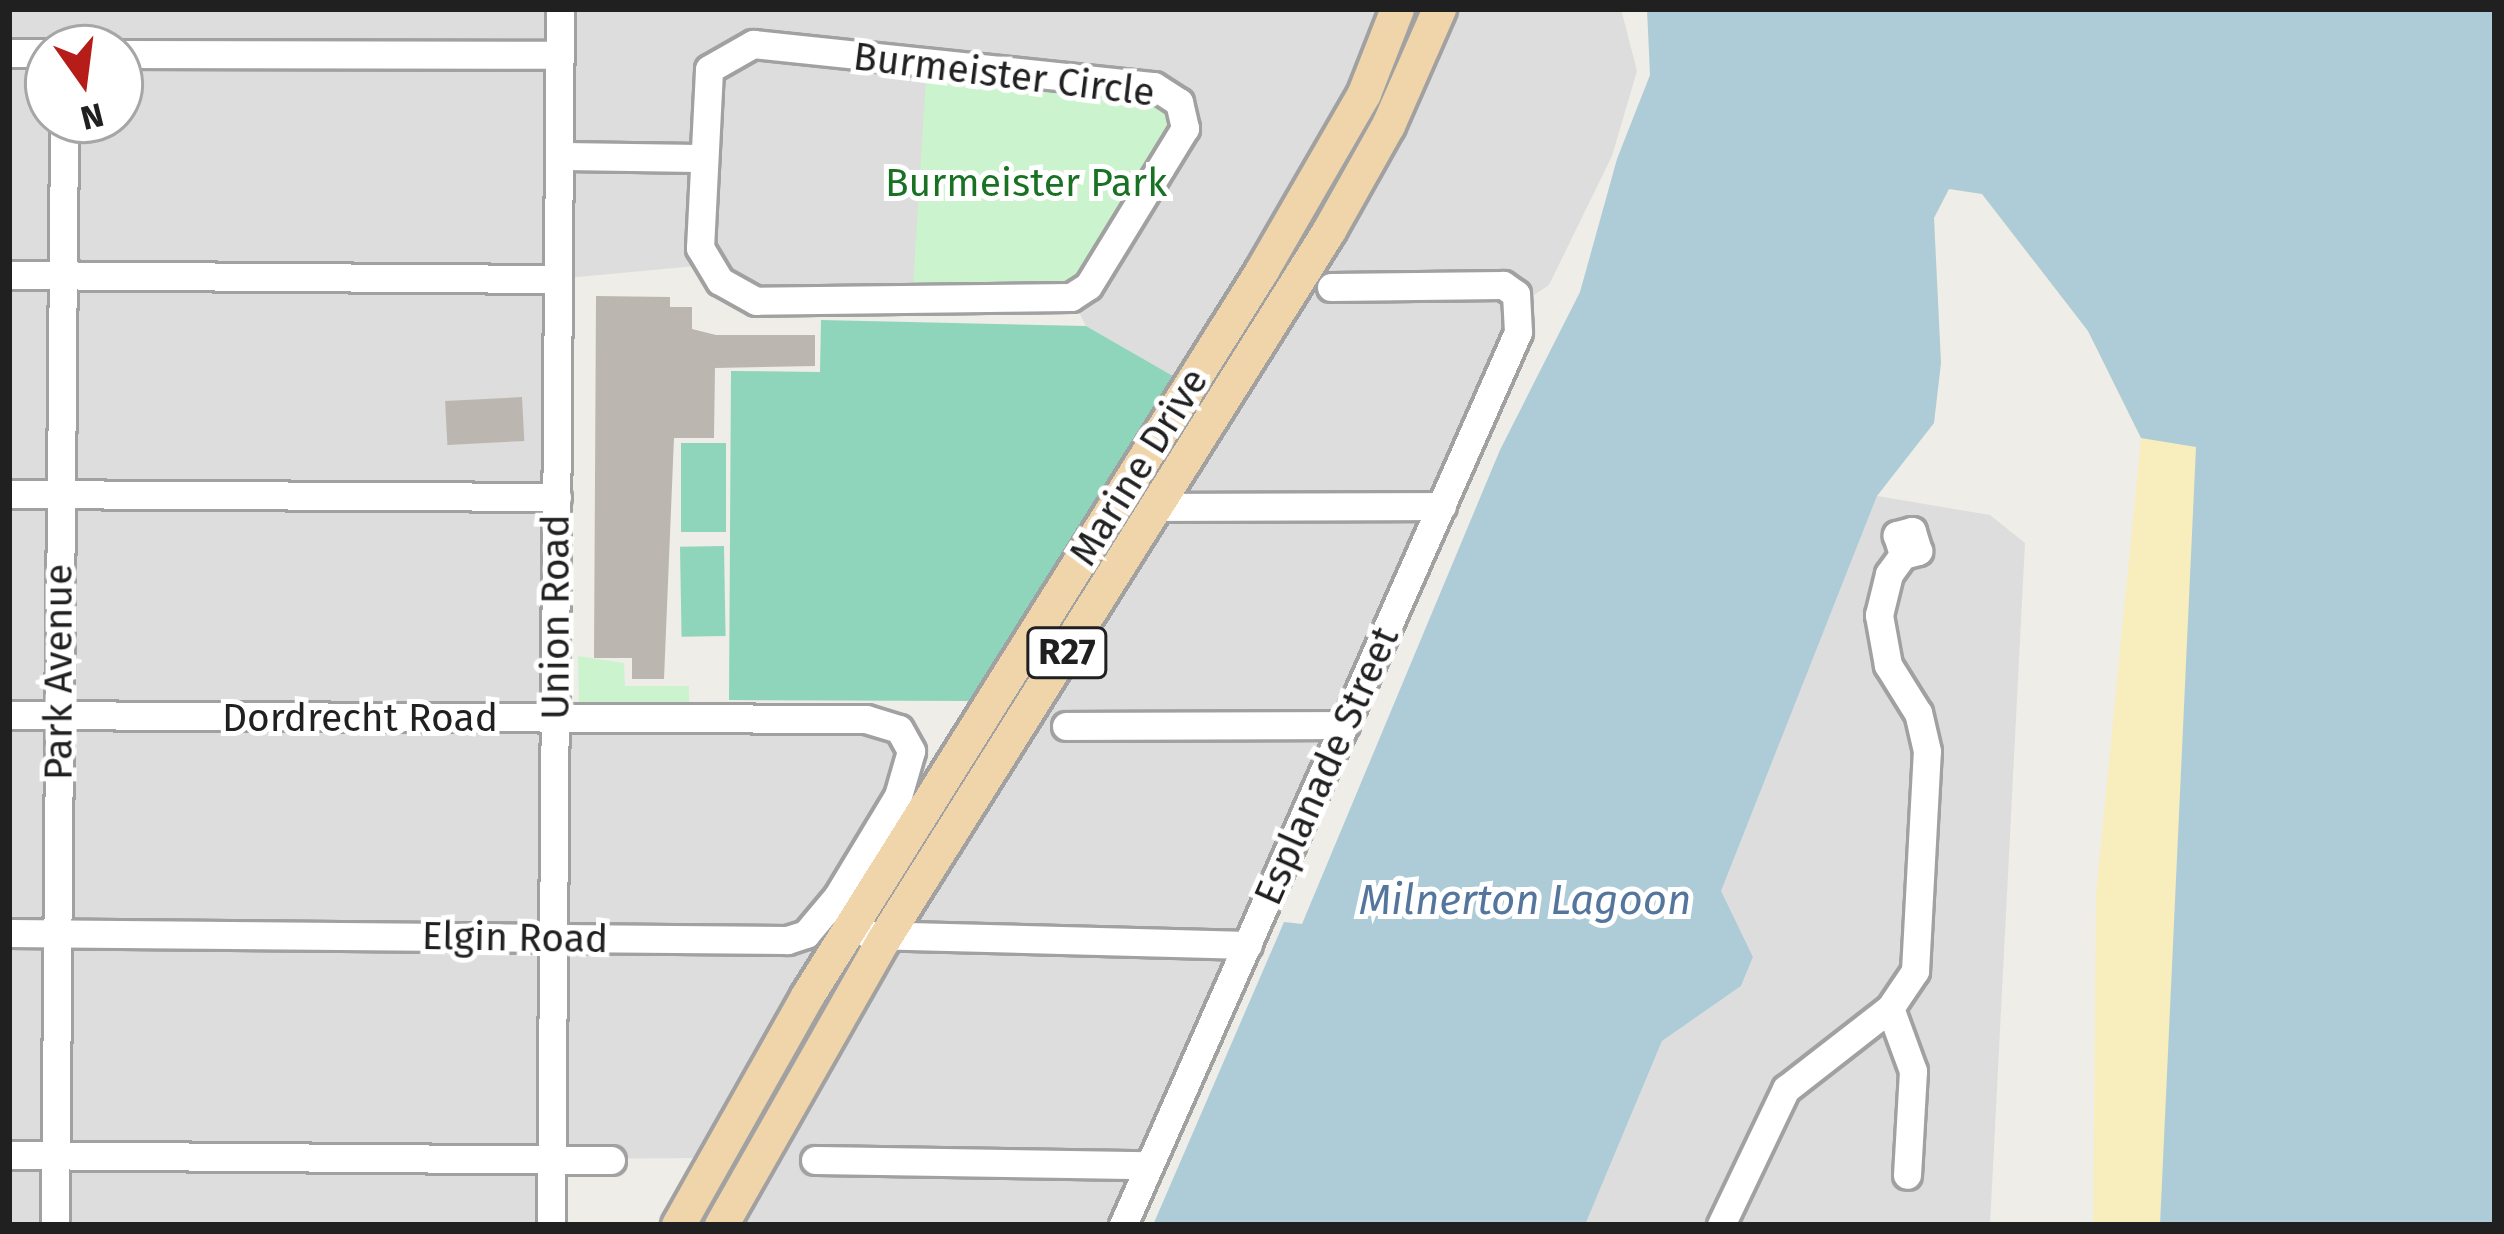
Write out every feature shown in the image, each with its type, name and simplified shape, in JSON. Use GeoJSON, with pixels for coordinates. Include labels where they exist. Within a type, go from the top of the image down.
{"type":"FeatureCollection","features":[{"type":"Feature","properties":{"kind":"main road","name":"Marine Drive"},"geometry":{"type":"LineString","coordinates":[[721,1225],[868,934],[1364,93],[1397,9]]}},
{"type":"Feature","properties":{"kind":"main road","name":"Marine Drive"},"geometry":{"type":"LineString","coordinates":[[678,1225],[868,934],[1158,507],[1354,189],[1439,9]]}},
{"type":"Feature","properties":{"kind":"street","name":"Union Road"},"geometry":{"type":"LineString","coordinates":[[551,1225],[560,9]]}},
{"type":"Feature","properties":{"kind":"street","name":"Burmeister Circle"},"geometry":{"type":"LineString","coordinates":[[753,44],[1154,86],[1179,102],[1186,118],[1182,138],[1088,286],[1050,302],[756,302],[735,294],[700,248],[701,158],[709,69],[753,44]]}},
{"type":"Feature","properties":{"kind":"street"},"geometry":{"type":"LineString","coordinates":[[144,53],[560,55]]}},
{"type":"Feature","properties":{"kind":"street","name":"Park Avenue"},"geometry":{"type":"LineString","coordinates":[[55,1225],[64,144]]}},
{"type":"Feature","properties":{"kind":"street"},"geometry":{"type":"LineString","coordinates":[[561,156],[701,158]]}},
{"type":"Feature","properties":{"kind":"street"},"geometry":{"type":"LineString","coordinates":[[9,274],[557,279]]}},
{"type":"Feature","properties":{"kind":"street","name":"Esplanade Street"},"geometry":{"type":"LineString","coordinates":[[1123,1225],[1518,332],[1519,304],[1510,288],[1494,284],[1331,287]]}},
{"type":"Feature","properties":{"kind":"street"},"geometry":{"type":"LineString","coordinates":[[9,494],[556,497]]}},
{"type":"Feature","properties":{"kind":"street"},"geometry":{"type":"LineString","coordinates":[[1158,507],[1442,506]]}},
{"type":"Feature","properties":{"kind":"street"},"geometry":{"type":"LineString","coordinates":[[1721,1225],[1786,1089],[1891,1008],[1920,945],[1927,751],[1918,712],[1888,665],[1879,603],[1903,555]]}},
{"type":"Feature","properties":{"kind":"street","name":"Dordrecht Road"},"geometry":{"type":"LineString","coordinates":[[9,715],[878,720],[899,729],[911,751]]}},
{"type":"Feature","properties":{"kind":"street"},"geometry":{"type":"LineString","coordinates":[[1066,726],[1345,725]]}},
{"type":"Feature","properties":{"kind":"street","name":"Elgin Road"},"geometry":{"type":"LineString","coordinates":[[9,933],[770,942],[806,934],[898,796],[911,751]]}},
{"type":"Feature","properties":{"kind":"street"},"geometry":{"type":"LineString","coordinates":[[868,934],[1248,945]]}},
{"type":"Feature","properties":{"kind":"street"},"geometry":{"type":"LineString","coordinates":[[1891,1008],[1913,1071],[1906,1175]]}},
{"type":"Feature","properties":{"kind":"street"},"geometry":{"type":"LineString","coordinates":[[9,1155],[611,1160]]}},
{"type":"Feature","properties":{"kind":"street"},"geometry":{"type":"LineString","coordinates":[[815,1160],[1149,1165]]}},
{"type":"Feature","properties":{"kind":"shaded area"},"geometry":{"type":"Polygon","coordinates":[[[9,9],[1397,9],[1374,72],[1177,379],[1086,326],[1071,297],[756,301],[706,265],[557,279],[555,719],[866,719],[911,751],[806,934],[831,962],[712,1158],[552,1159],[551,1225],[9,1225],[9,9]]]}},
{"type":"Feature","properties":{"kind":"shaded area"},"geometry":{"type":"Polygon","coordinates":[[[1458,9],[1621,9],[1637,71],[1612,156],[1549,285],[1519,305],[1123,1225],[738,1225],[798,1111],[1317,285],[1458,9]]]}},
{"type":"Feature","properties":{"kind":"shaded area"},"geometry":{"type":"Polygon","coordinates":[[[1877,496],[1990,515],[2025,543],[1990,1225],[1585,1225],[1662,1041],[1741,986],[1753,957],[1720,891],[1877,496]]]}},
{"type":"Feature","properties":{"kind":"sand"},"geometry":{"type":"Polygon","coordinates":[[[1843,9],[2356,9],[2250,1225],[2093,1225],[2096,894],[2141,438],[2088,331],[1982,194],[1949,189],[1934,218],[1941,363],[1934,423],[1843,9]]]}},
{"type":"Feature","properties":{"kind":"green space","name":"Burmeister Park"},"geometry":{"type":"Polygon","coordinates":[[[927,62],[1154,86],[1184,109],[1088,286],[912,302],[927,62]]]}},
{"type":"Feature","properties":{"kind":"green space"},"geometry":{"type":"Polygon","coordinates":[[[821,320],[1086,326],[1178,379],[975,701],[729,700],[731,371],[820,372],[821,320]]]}},
{"type":"Feature","properties":{"kind":"green space"},"geometry":{"type":"Polygon","coordinates":[[[681,443],[726,443],[726,532],[681,532],[681,443]]]}},
{"type":"Feature","properties":{"kind":"green space"},"geometry":{"type":"Polygon","coordinates":[[[724,546],[726,636],[682,637],[680,547],[724,546]]]}},
{"type":"Feature","properties":{"kind":"green space"},"geometry":{"type":"Polygon","coordinates":[[[578,656],[624,663],[625,686],[689,686],[689,706],[579,706],[578,656]]]}},
{"type":"Feature","properties":{"kind":"water","name":"Milnerton Lagoon"},"geometry":{"type":"Polygon","coordinates":[[[1647,9],[2495,9],[2495,1225],[2160,1225],[2196,447],[2141,438],[2088,331],[1982,194],[1949,189],[1934,218],[1941,363],[1934,423],[1877,496],[1721,891],[1753,957],[1741,986],[1662,1041],[1585,1225],[1153,1225],[1284,922],[1302,924],[1500,450],[1580,292],[1617,159],[1650,75],[1647,9]]]}},
{"type":"Feature","properties":{"kind":"building"},"geometry":{"type":"Polygon","coordinates":[[[596,296],[670,297],[670,307],[692,307],[692,329],[716,335],[815,335],[815,366],[715,368],[714,438],[674,438],[664,679],[632,679],[632,658],[594,658],[596,296]]]}},
{"type":"Feature","properties":{"kind":"building"},"geometry":{"type":"Polygon","coordinates":[[[522,397],[524,441],[447,445],[445,401],[522,397]]]}}]}
